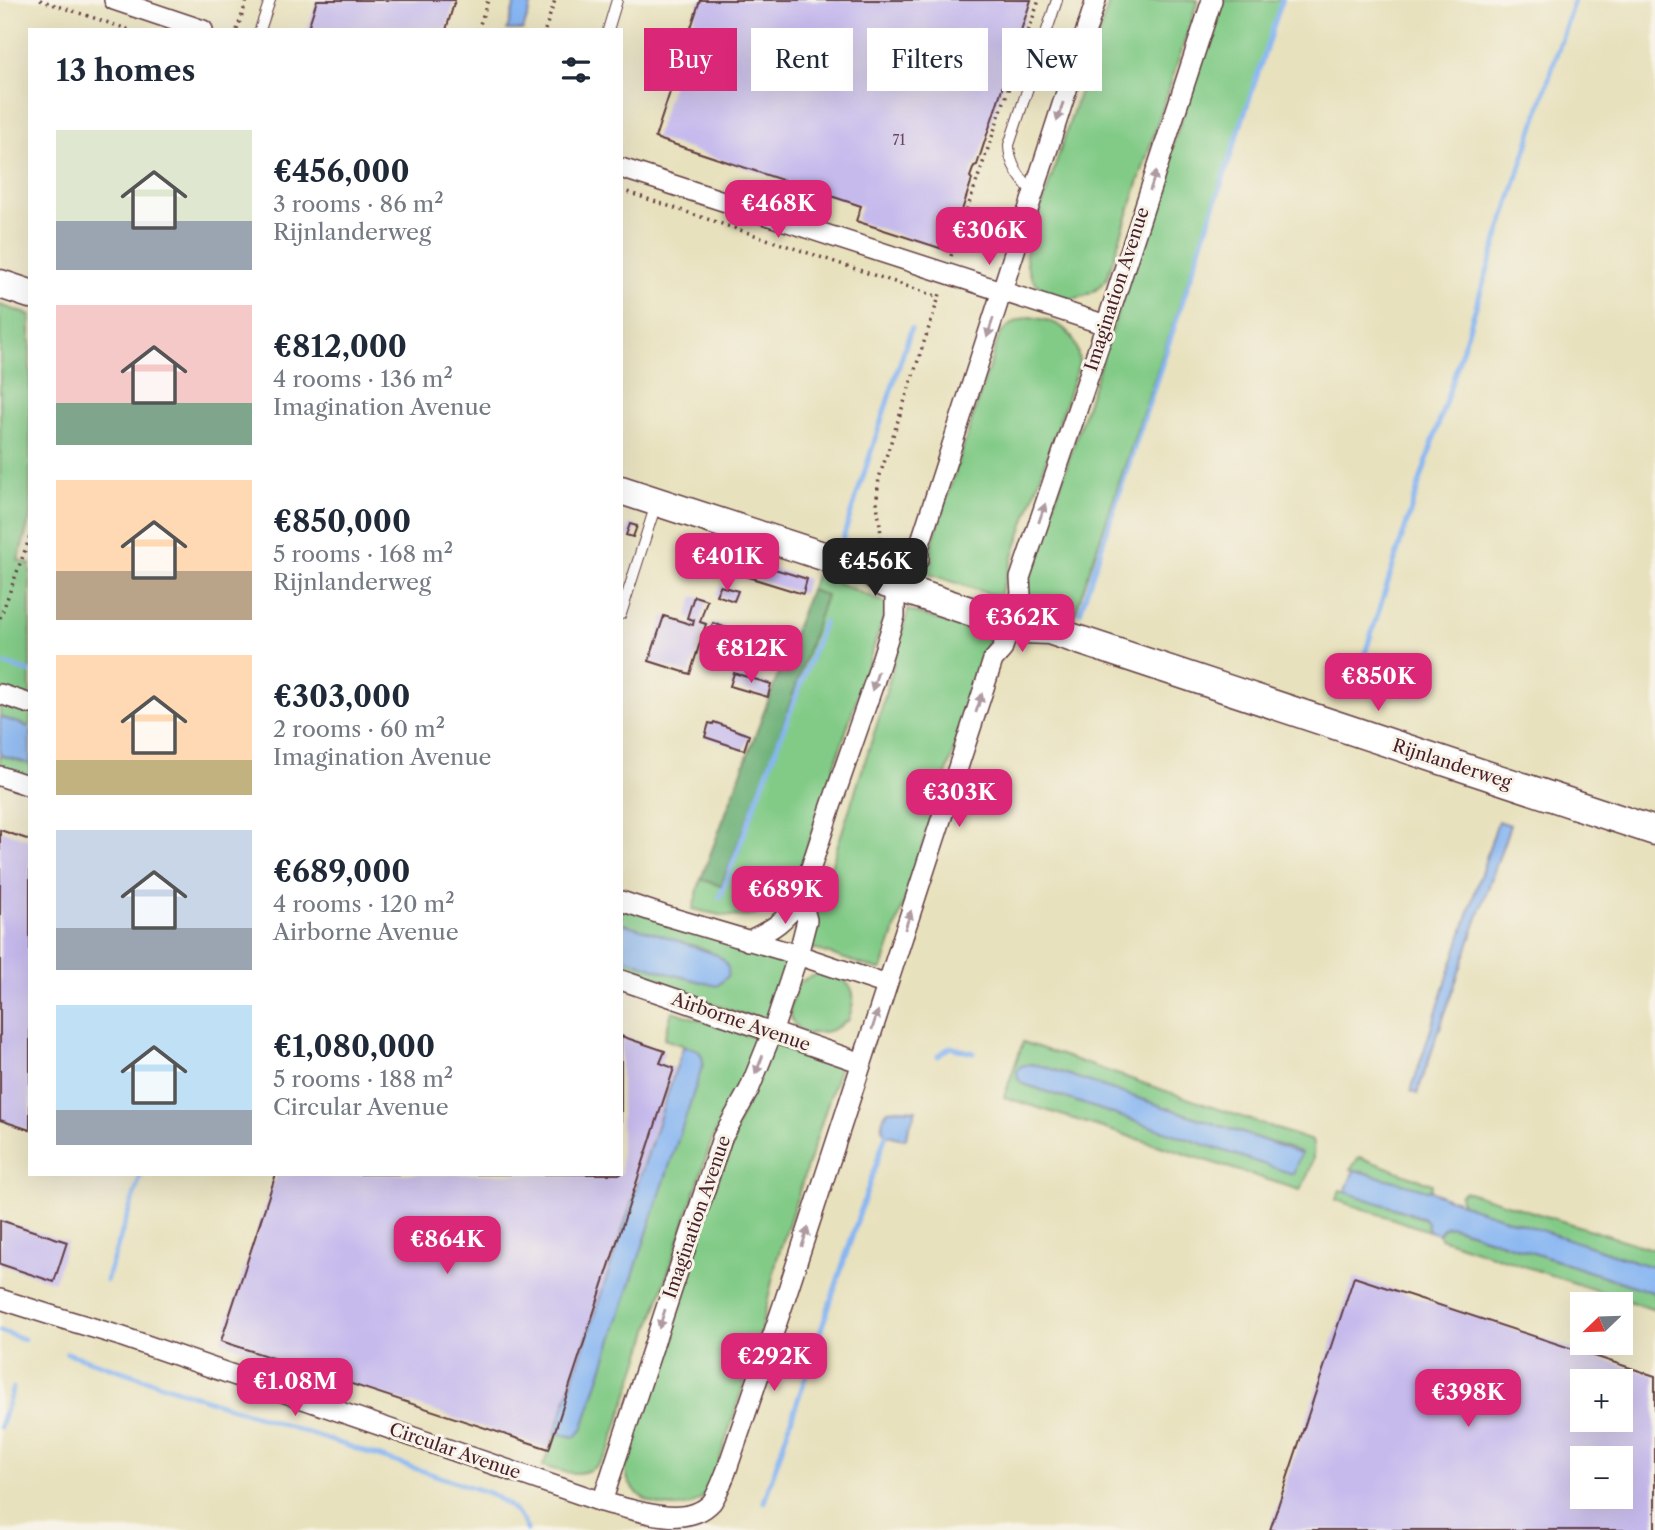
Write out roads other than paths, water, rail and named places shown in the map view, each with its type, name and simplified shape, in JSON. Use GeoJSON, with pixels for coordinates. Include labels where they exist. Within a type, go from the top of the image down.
{"type":"FeatureCollection","features":[{"type":"Feature","properties":{"kind":"street"},"geometry":{"type":"LineString","coordinates":[[114,0],[198,28]]}},
{"type":"Feature","properties":{"kind":"street","name":"Imagination Avenue"},"geometry":{"type":"LineString","coordinates":[[602,1502],[722,1138],[749,1090],[772,1033],[798,955],[807,920],[802,898],[895,616],[904,604],[909,557],[919,547],[1096,0]]}},
{"type":"Feature","properties":{"kind":"street","name":"Imagination Avenue"},"geometry":{"type":"LineString","coordinates":[[672,1519],[692,1516],[710,1504],[726,1472],[993,660],[1002,650],[1009,590],[1020,578],[1212,0]]}},
{"type":"Feature","properties":{"kind":"street"},"geometry":{"type":"LineString","coordinates":[[623,170],[1106,325]]}},
{"type":"Feature","properties":{"kind":"street"},"geometry":{"type":"LineString","coordinates":[[0,284],[28,293]]}},
{"type":"Feature","properties":{"kind":"street","name":"Rijnlanderweg"},"geometry":{"type":"LineString","coordinates":[[623,490],[872,572],[888,569],[906,582],[1007,615],[1028,614],[1049,630],[1655,831]]}},
{"type":"Feature","properties":{"kind":"street"},"geometry":{"type":"LineString","coordinates":[[0,694],[28,703]]}},
{"type":"Feature","properties":{"kind":"street"},"geometry":{"type":"LineString","coordinates":[[0,776],[28,785]]}},
{"type":"Feature","properties":{"kind":"street"},"geometry":{"type":"LineString","coordinates":[[748,941],[787,918],[802,898]]}},
{"type":"Feature","properties":{"kind":"street"},"geometry":{"type":"LineString","coordinates":[[623,902],[887,985]]}},
{"type":"Feature","properties":{"kind":"street","name":"Airborne Avenue"},"geometry":{"type":"LineString","coordinates":[[623,981],[862,1063]]}},
{"type":"Feature","properties":{"kind":"street","name":"Circular Avenue"},"geometry":{"type":"LineString","coordinates":[[0,1299],[133,1340],[602,1502],[672,1519]]}},
{"type":"Feature","properties":{"kind":"lane"},"geometry":{"type":"LineString","coordinates":[[261,28],[270,0]]}},
{"type":"Feature","properties":{"kind":"lane"},"geometry":{"type":"LineString","coordinates":[[609,28],[618,0]]}},
{"type":"Feature","properties":{"kind":"lane"},"geometry":{"type":"LineString","coordinates":[[1034,194],[1012,165],[1009,145],[1057,0]]}},
{"type":"Feature","properties":{"kind":"lane"},"geometry":{"type":"LineString","coordinates":[[623,608],[657,501]]}},
{"type":"Feature","properties":{"kind":"water"},"geometry":{"type":"Polygon","coordinates":[[[516,0],[533,0],[524,28],[508,28],[516,0]]]}},
{"type":"Feature","properties":{"kind":"water"},"geometry":{"type":"Polygon","coordinates":[[[0,717],[28,726],[28,763],[0,755],[0,717]]]}},
{"type":"Feature","properties":{"kind":"water"},"geometry":{"type":"Polygon","coordinates":[[[1498,821],[1510,825],[1417,1094],[1411,1091],[1498,821]]]}},
{"type":"Feature","properties":{"kind":"water"},"geometry":{"type":"Polygon","coordinates":[[[623,924],[717,955],[728,969],[728,976],[717,986],[623,958],[623,924]]]}},
{"type":"Feature","properties":{"kind":"water"},"geometry":{"type":"Polygon","coordinates":[[[683,1047],[698,1051],[703,1064],[582,1430],[575,1437],[555,1433],[683,1047]]]}},
{"type":"Feature","properties":{"kind":"water"},"geometry":{"type":"Polygon","coordinates":[[[1030,1064],[1301,1153],[1293,1174],[1024,1084],[1018,1079],[1017,1070],[1030,1064]]]}},
{"type":"Feature","properties":{"kind":"water"},"geometry":{"type":"Polygon","coordinates":[[[888,1110],[916,1110],[905,1139],[887,1134],[882,1128],[888,1110]]]}},
{"type":"Feature","properties":{"kind":"water"},"geometry":{"type":"Polygon","coordinates":[[[1354,1170],[1431,1191],[1462,1204],[1655,1268],[1655,1293],[1455,1227],[1444,1227],[1439,1234],[1429,1231],[1422,1217],[1345,1192],[1354,1170]]]}},
{"type":"Feature","properties":{"kind":"waterway"},"geometry":{"type":"LineString","coordinates":[[1080,612],[1282,0]]}},
{"type":"Feature","properties":{"kind":"waterway"},"geometry":{"type":"LineString","coordinates":[[1354,688],[1574,0]]}},
{"type":"Feature","properties":{"kind":"waterway"},"geometry":{"type":"LineString","coordinates":[[843,538],[911,329]]}},
{"type":"Feature","properties":{"kind":"waterway"},"geometry":{"type":"LineString","coordinates":[[720,897],[824,622]]}},
{"type":"Feature","properties":{"kind":"waterway"},"geometry":{"type":"LineString","coordinates":[[6,664],[28,671]]}},
{"type":"Feature","properties":{"kind":"waterway"},"geometry":{"type":"LineString","coordinates":[[938,1056],[950,1047],[973,1053]]}},
{"type":"Feature","properties":{"kind":"waterway"},"geometry":{"type":"LineString","coordinates":[[764,1502],[887,1131]]}},
{"type":"Feature","properties":{"kind":"waterway"},"geometry":{"type":"LineString","coordinates":[[106,1281],[140,1176]]}},
{"type":"Feature","properties":{"kind":"waterway"},"geometry":{"type":"LineString","coordinates":[[0,1331],[24,1339]]}},
{"type":"Feature","properties":{"kind":"waterway"},"geometry":{"type":"LineString","coordinates":[[67,1353],[489,1493],[512,1508],[527,1530]]}},
{"type":"Feature","properties":{"kind":"waterway"},"geometry":{"type":"LineString","coordinates":[[0,1427],[13,1388]]}}]}
